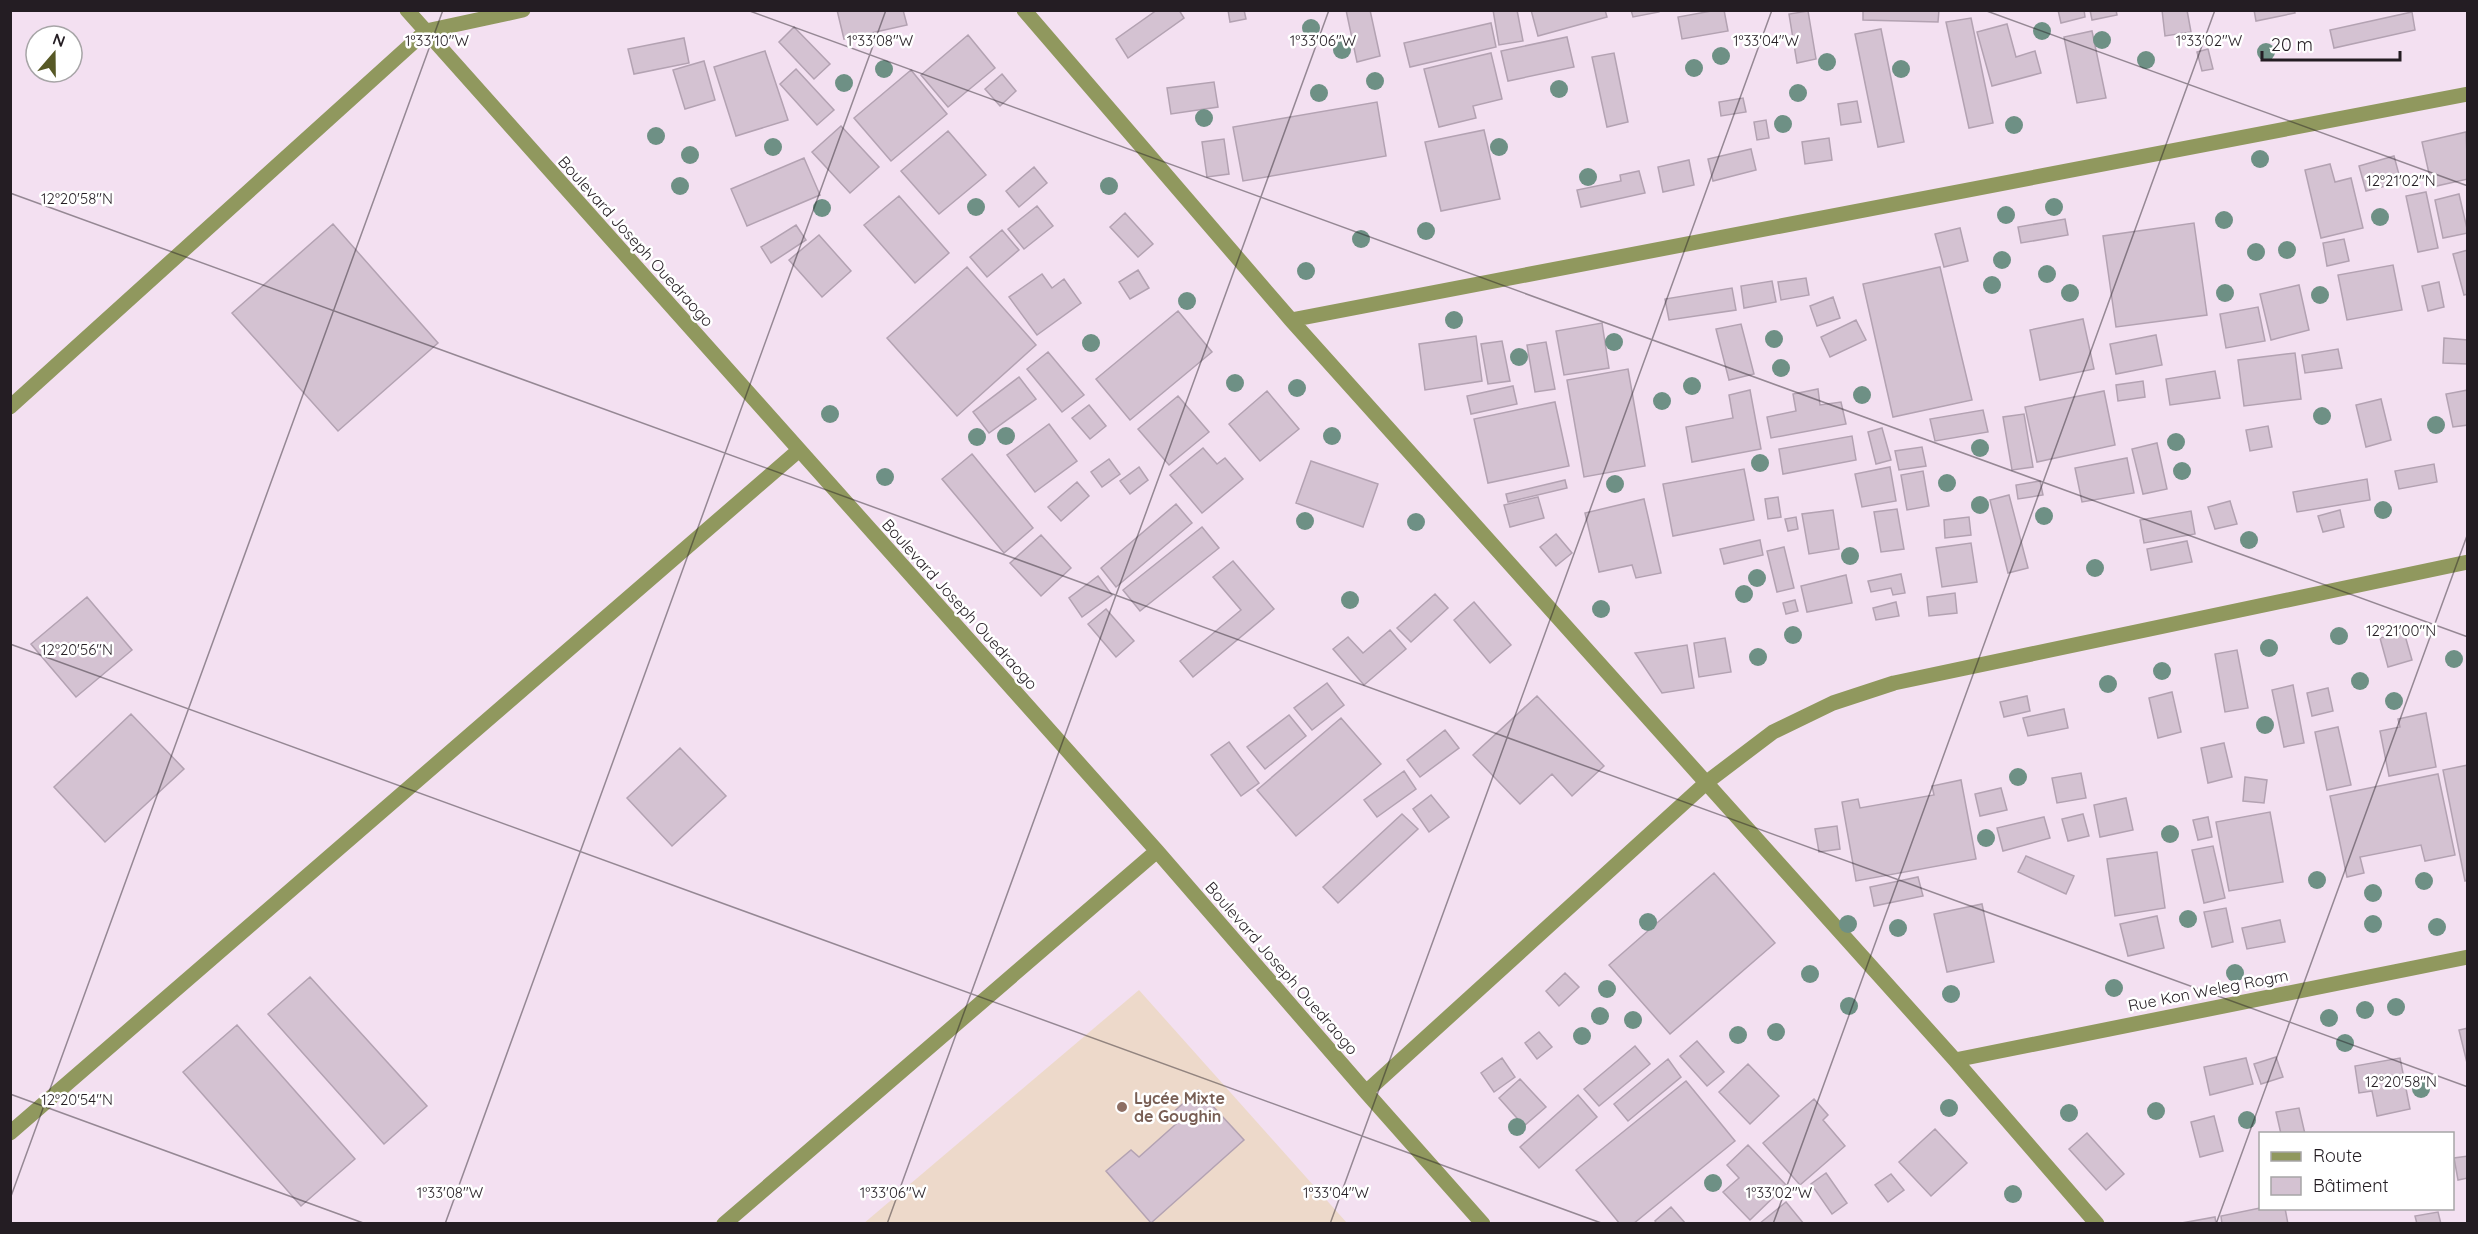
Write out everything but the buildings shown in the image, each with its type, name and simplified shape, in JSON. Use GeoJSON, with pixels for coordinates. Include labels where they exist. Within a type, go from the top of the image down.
{"type":"FeatureCollection","features":[{"type":"Feature","properties":{"kind":"street","name":"Boulevard Joseph Ouedraogo"},"geometry":{"type":"LineString","coordinates":[[407,10],[1157,851],[1483,1224]]}},
{"type":"Feature","properties":{"kind":"street"},"geometry":{"type":"LineString","coordinates":[[10,408],[426,31],[523,10]]}},
{"type":"Feature","properties":{"kind":"street"},"geometry":{"type":"LineString","coordinates":[[1024,10],[1291,320],[1955,1059],[2097,1224]]}},
{"type":"Feature","properties":{"kind":"street"},"geometry":{"type":"LineString","coordinates":[[1291,320],[2468,94]]}},
{"type":"Feature","properties":{"kind":"street"},"geometry":{"type":"LineString","coordinates":[[10,1133],[798,451]]}},
{"type":"Feature","properties":{"kind":"street"},"geometry":{"type":"LineString","coordinates":[[1366,1092],[1707,782],[1773,732],[1833,703],[1894,683],[2468,562]]}},
{"type":"Feature","properties":{"kind":"street"},"geometry":{"type":"LineString","coordinates":[[724,1224],[1157,851]]}},
{"type":"Feature","properties":{"kind":"street","name":"Rue Kon Weleg Rogm"},"geometry":{"type":"LineString","coordinates":[[1955,1059],[2468,957]]}},
{"type":"Feature","properties":{"kind":"shaded area","name":"Lycée Mixte de Goughin"},"geometry":{"type":"Polygon","coordinates":[[[1139,990],[1347,1223],[863,1224],[1139,990]]]}},
{"type":"Feature","properties":{"kind":"place","name":"Lycée Mixte de Goughin"},"geometry":{"type":"Point","coordinates":[1122,1107]}}]}
